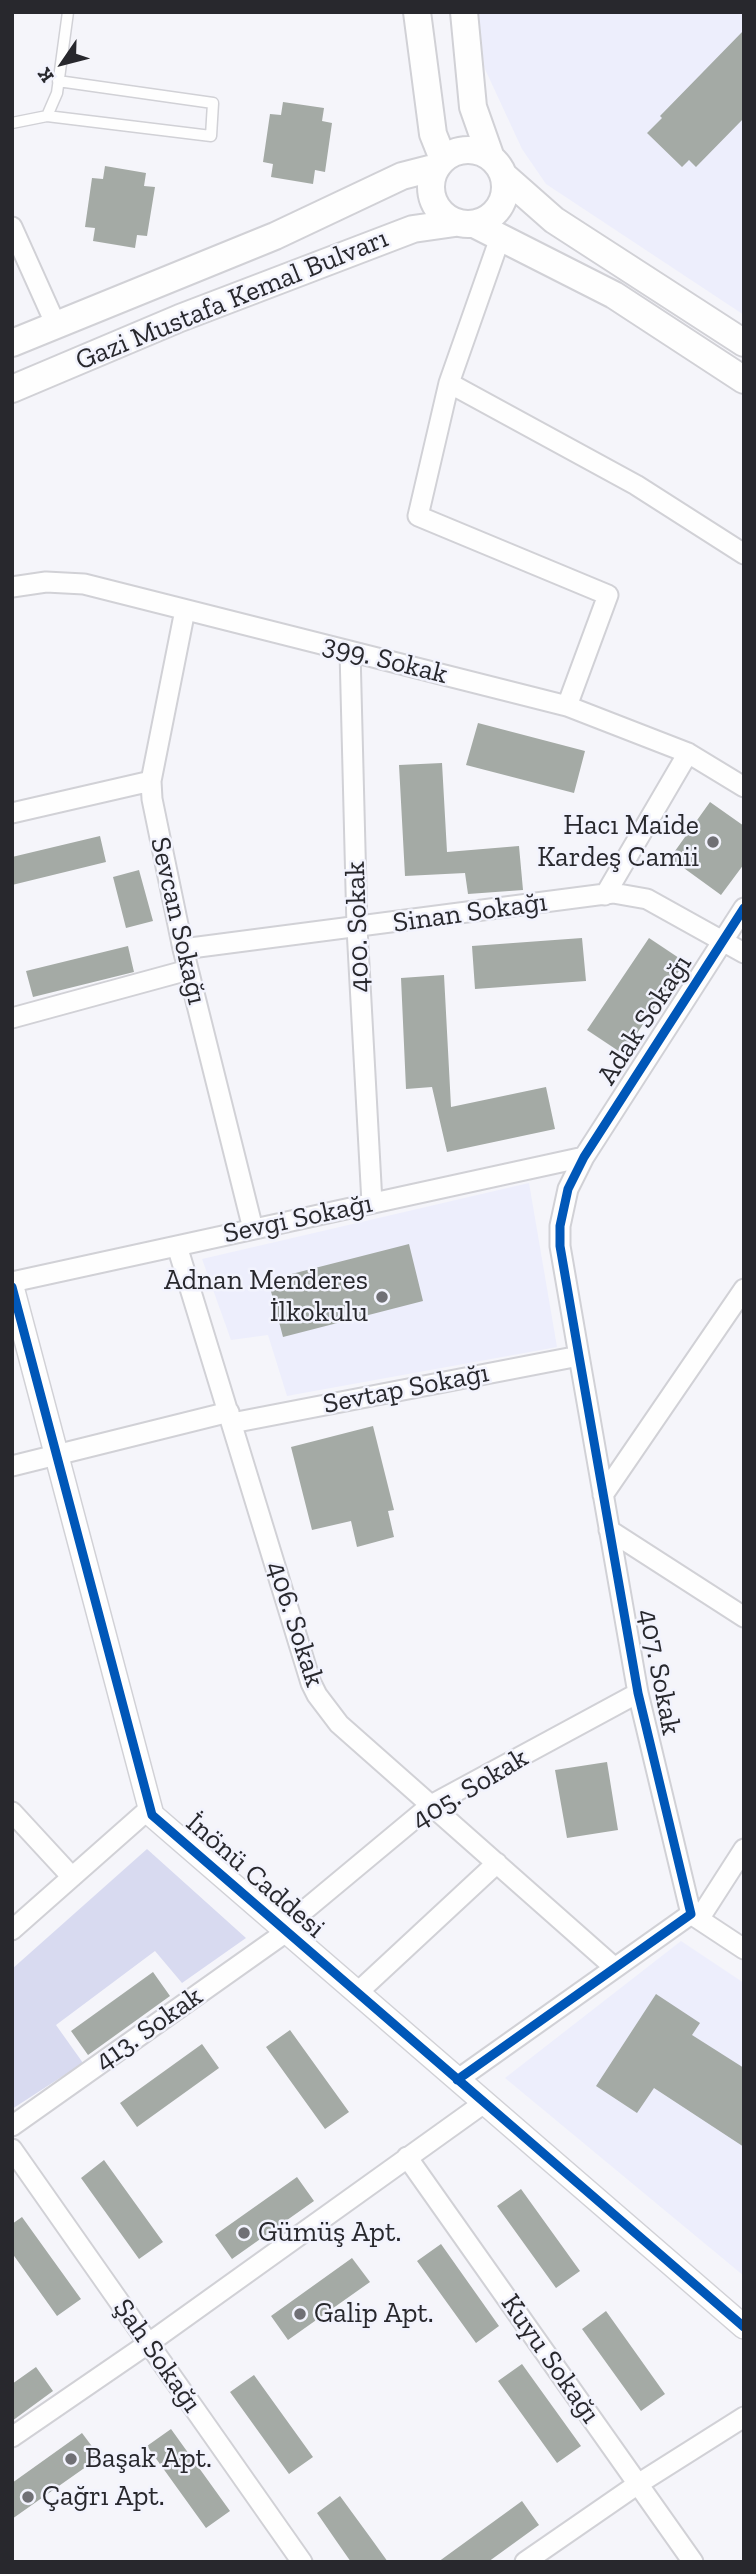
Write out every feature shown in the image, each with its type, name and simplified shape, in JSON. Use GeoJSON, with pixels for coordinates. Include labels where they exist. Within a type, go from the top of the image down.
{"type":"FeatureCollection","features":[{"type":"Feature","properties":{"kind":"main road"},"geometry":{"type":"LineString","coordinates":[[417,12],[433,134],[440,163],[430,187],[437,209],[466,224],[501,235],[614,295],[744,380]]}},
{"type":"Feature","properties":{"kind":"main road"},"geometry":{"type":"LineString","coordinates":[[464,12],[473,107],[506,186],[501,206],[487,220],[466,224]]}},
{"type":"Feature","properties":{"kind":"main road"},"geometry":{"type":"LineString","coordinates":[[440,163],[462,150],[472,150],[497,166],[554,220],[744,343]]}},
{"type":"Feature","properties":{"kind":"main road","name":"Gazi Mustafa Kemal Bulvarı"},"geometry":{"type":"LineString","coordinates":[[12,344],[275,236],[402,176],[440,163]]}},
{"type":"Feature","properties":{"kind":"main road","name":"Gazi Mustafa Kemal Bulvarı"},"geometry":{"type":"LineString","coordinates":[[12,389],[180,318],[413,229],[466,224]]}},
{"type":"Feature","properties":{"kind":"street"},"geometry":{"type":"LineString","coordinates":[[12,228],[56,326]]}},
{"type":"Feature","properties":{"kind":"street"},"geometry":{"type":"LineString","coordinates":[[501,235],[449,383],[418,516],[608,594],[567,706]]}},
{"type":"Feature","properties":{"kind":"street"},"geometry":{"type":"LineString","coordinates":[[449,383],[636,485],[744,554]]}},
{"type":"Feature","properties":{"kind":"street","name":"399. Sokak"},"geometry":{"type":"LineString","coordinates":[[12,587],[46,582],[77,583],[567,706],[688,753],[744,787]]}},
{"type":"Feature","properties":{"kind":"street","name":"Sevcan Sokağı"},"geometry":{"type":"LineString","coordinates":[[184,610],[151,782],[154,814],[188,970],[253,1229]]}},
{"type":"Feature","properties":{"kind":"street","name":"400. Sokak"},"geometry":{"type":"LineString","coordinates":[[350,651],[357,928],[372,1203]]}},
{"type":"Feature","properties":{"kind":"street"},"geometry":{"type":"LineString","coordinates":[[605,894],[688,753]]}},
{"type":"Feature","properties":{"kind":"street"},"geometry":{"type":"LineString","coordinates":[[12,813],[151,782]]}},
{"type":"Feature","properties":{"kind":"street","name":"Sinan Sokağı"},"geometry":{"type":"LineString","coordinates":[[183,949],[605,894],[626,894],[647,899],[744,953]]}},
{"type":"Feature","properties":{"kind":"street","name":"Adak Sokağı"},"geometry":{"type":"LineString","coordinates":[[584,1157],[744,908]]}},
{"type":"Feature","properties":{"kind":"street"},"geometry":{"type":"LineString","coordinates":[[12,1018],[188,970]]}},
{"type":"Feature","properties":{"kind":"street","name":"Sevgi Sokağı"},"geometry":{"type":"LineString","coordinates":[[13,1295],[177,1246],[584,1157]]}},
{"type":"Feature","properties":{"kind":"street","name":"407. Sokak"},"geometry":{"type":"LineString","coordinates":[[584,1157],[568,1189],[560,1226],[561,1246],[638,1693],[695,1917]]}},
{"type":"Feature","properties":{"kind":"street","name":"406. Sokak"},"geometry":{"type":"LineString","coordinates":[[177,1246],[311,1683],[323,1704],[339,1724],[615,1968]]}},
{"type":"Feature","properties":{"kind":"street"},"geometry":{"type":"LineString","coordinates":[[603,1495],[744,1289]]}},
{"type":"Feature","properties":{"kind":"street","name":"İnönü Caddesi"},"geometry":{"type":"LineString","coordinates":[[13,1295],[149,1809],[155,1820],[744,2327]]}},
{"type":"Feature","properties":{"kind":"street","name":"Sevtap Sokağı"},"geometry":{"type":"LineString","coordinates":[[12,1466],[231,1418],[579,1356]]}},
{"type":"Feature","properties":{"kind":"street"},"geometry":{"type":"LineString","coordinates":[[609,1530],[744,1617]]}},
{"type":"Feature","properties":{"kind":"street","name":"405. Sokak"},"geometry":{"type":"LineString","coordinates":[[284,1931],[431,1805],[638,1693]]}},
{"type":"Feature","properties":{"kind":"street"},"geometry":{"type":"LineString","coordinates":[[12,1930],[149,1809]]}},
{"type":"Feature","properties":{"kind":"street"},"geometry":{"type":"LineString","coordinates":[[12,1812],[72,1877]]}},
{"type":"Feature","properties":{"kind":"street"},"geometry":{"type":"LineString","coordinates":[[457,2080],[615,1968],[695,1917],[744,1849]]}},
{"type":"Feature","properties":{"kind":"street"},"geometry":{"type":"LineString","coordinates":[[357,1993],[497,1863]]}},
{"type":"Feature","properties":{"kind":"street"},"geometry":{"type":"LineString","coordinates":[[695,1917],[744,1949]]}},
{"type":"Feature","properties":{"kind":"street","name":"413. Sokak"},"geometry":{"type":"LineString","coordinates":[[12,2126],[284,1931]]}},
{"type":"Feature","properties":{"kind":"street"},"geometry":{"type":"LineString","coordinates":[[12,2437],[149,2343],[484,2103]]}},
{"type":"Feature","properties":{"kind":"street","name":"Şah Sokağı"},"geometry":{"type":"LineString","coordinates":[[12,2150],[302,2562]]}},
{"type":"Feature","properties":{"kind":"street","name":"Kuyu Sokağı"},"geometry":{"type":"LineString","coordinates":[[407,2157],[693,2562]]}},
{"type":"Feature","properties":{"kind":"street"},"geometry":{"type":"LineString","coordinates":[[525,2562],[638,2484],[744,2417]]}},
{"type":"Feature","properties":{"kind":"lane"},"geometry":{"type":"LineString","coordinates":[[47,116],[57,93],[68,12]]}},
{"type":"Feature","properties":{"kind":"lane"},"geometry":{"type":"LineString","coordinates":[[12,123],[47,116],[211,136],[213,103],[58,81]]}},
{"type":"Feature","properties":{"kind":"shaded area"},"geometry":{"type":"Polygon","coordinates":[[[478,12],[744,12],[744,315],[546,184],[522,149],[484,67],[478,12]]]}},
{"type":"Feature","properties":{"kind":"shaded area","name":"Adnan Menderes İlkokulu"},"geometry":{"type":"Polygon","coordinates":[[[529,1183],[557,1347],[287,1396],[268,1335],[231,1340],[202,1259],[529,1183]]]}},
{"type":"Feature","properties":{"kind":"shaded area"},"geometry":{"type":"Polygon","coordinates":[[[147,1849],[246,1938],[182,1983],[155,1951],[56,2025],[83,2063],[12,2109],[12,1969],[147,1849]]]}},
{"type":"Feature","properties":{"kind":"shaded area"},"geometry":{"type":"Polygon","coordinates":[[[681,1941],[744,1983],[744,2276],[505,2078],[681,1941]]]}},
{"type":"Feature","properties":{"kind":"building"},"geometry":{"type":"Polygon","coordinates":[[[744,30],[744,118],[696,167],[689,160],[682,167],[647,133],[662,118],[660,116],[744,30]]]}},
{"type":"Feature","properties":{"kind":"building"},"geometry":{"type":"Polygon","coordinates":[[[283,102],[324,108],[322,121],[332,123],[325,172],[315,170],[313,184],[271,177],[273,164],[263,162],[270,114],[281,115],[283,102]]]}},
{"type":"Feature","properties":{"kind":"building"},"geometry":{"type":"Polygon","coordinates":[[[105,166],[146,173],[144,186],[155,187],[147,236],[137,235],[135,248],[93,241],[95,228],[85,227],[92,178],[103,179],[105,166]]]}},
{"type":"Feature","properties":{"kind":"building"},"geometry":{"type":"Polygon","coordinates":[[[478,723],[585,751],[574,793],[466,765],[478,723]]]}},
{"type":"Feature","properties":{"kind":"building"},"geometry":{"type":"Polygon","coordinates":[[[442,763],[447,852],[519,846],[523,890],[468,894],[465,873],[405,876],[399,765],[442,763]]]}},
{"type":"Feature","properties":{"kind":"building","name":"Hacı Maide Kardeş Camii"},"geometry":{"type":"Polygon","coordinates":[[[710,802],[744,826],[744,864],[721,895],[670,858],[710,802]]]}},
{"type":"Feature","properties":{"kind":"building"},"geometry":{"type":"Polygon","coordinates":[[[100,836],[106,862],[12,885],[12,857],[100,836]]]}},
{"type":"Feature","properties":{"kind":"building"},"geometry":{"type":"Polygon","coordinates":[[[139,870],[153,921],[126,928],[113,877],[139,870]]]}},
{"type":"Feature","properties":{"kind":"building"},"geometry":{"type":"Polygon","coordinates":[[[582,938],[586,981],[475,989],[472,946],[582,938]]]}},
{"type":"Feature","properties":{"kind":"building"},"geometry":{"type":"Polygon","coordinates":[[[649,938],[685,962],[623,1054],[587,1030],[649,938]]]}},
{"type":"Feature","properties":{"kind":"building"},"geometry":{"type":"Polygon","coordinates":[[[128,946],[134,972],[33,997],[26,971],[128,946]]]}},
{"type":"Feature","properties":{"kind":"building"},"geometry":{"type":"Polygon","coordinates":[[[444,975],[451,1107],[546,1087],[555,1129],[447,1152],[432,1087],[406,1089],[401,978],[444,975]]]}},
{"type":"Feature","properties":{"kind":"building"},"geometry":{"type":"Polygon","coordinates":[[[409,1244],[423,1301],[283,1337],[268,1280],[409,1244]]]}},
{"type":"Feature","properties":{"kind":"building"},"geometry":{"type":"Polygon","coordinates":[[[373,1426],[394,1510],[388,1511],[394,1537],[357,1547],[351,1521],[312,1530],[291,1447],[373,1426]]]}},
{"type":"Feature","properties":{"kind":"building"},"geometry":{"type":"Polygon","coordinates":[[[607,1762],[618,1830],[567,1838],[555,1770],[607,1762]]]}},
{"type":"Feature","properties":{"kind":"building"},"geometry":{"type":"Polygon","coordinates":[[[153,1972],[170,1996],[88,2055],[71,2031],[153,1972]]]}},
{"type":"Feature","properties":{"kind":"building"},"geometry":{"type":"Polygon","coordinates":[[[656,1994],[700,2023],[692,2035],[744,2068],[744,2147],[654,2088],[637,2113],[596,2086],[656,1994]]]}},
{"type":"Feature","properties":{"kind":"building"},"geometry":{"type":"Polygon","coordinates":[[[290,2030],[349,2112],[325,2129],[266,2047],[290,2030]]]}},
{"type":"Feature","properties":{"kind":"building"},"geometry":{"type":"Polygon","coordinates":[[[202,2044],[219,2068],[137,2127],[120,2103],[202,2044]]]}},
{"type":"Feature","properties":{"kind":"building"},"geometry":{"type":"Polygon","coordinates":[[[104,2160],[163,2242],[139,2259],[81,2178],[104,2160]]]}},
{"type":"Feature","properties":{"kind":"building"},"geometry":{"type":"Polygon","coordinates":[[[297,2177],[314,2201],[232,2259],[215,2235],[297,2177]]]}},
{"type":"Feature","properties":{"kind":"building"},"geometry":{"type":"Polygon","coordinates":[[[521,2189],[580,2271],[556,2288],[497,2206],[521,2189]]]}},
{"type":"Feature","properties":{"kind":"building"},"geometry":{"type":"Polygon","coordinates":[[[22,2217],[81,2299],[57,2316],[12,2253],[12,2224],[22,2217]]]}},
{"type":"Feature","properties":{"kind":"building"},"geometry":{"type":"Polygon","coordinates":[[[441,2244],[499,2326],[476,2343],[417,2261],[441,2244]]]}},
{"type":"Feature","properties":{"kind":"building"},"geometry":{"type":"Polygon","coordinates":[[[352,2258],[370,2282],[288,2340],[271,2316],[352,2258]]]}},
{"type":"Feature","properties":{"kind":"building"},"geometry":{"type":"Polygon","coordinates":[[[606,2311],[665,2394],[641,2411],[582,2329],[606,2311]]]}},
{"type":"Feature","properties":{"kind":"building"},"geometry":{"type":"Polygon","coordinates":[[[522,2364],[581,2446],[557,2463],[498,2381],[522,2364]]]}},
{"type":"Feature","properties":{"kind":"building"},"geometry":{"type":"Polygon","coordinates":[[[36,2367],[53,2391],[12,2421],[12,2384],[36,2367]]]}},
{"type":"Feature","properties":{"kind":"building"},"geometry":{"type":"Polygon","coordinates":[[[254,2375],[313,2457],[289,2474],[230,2392],[254,2375]]]}},
{"type":"Feature","properties":{"kind":"building"},"geometry":{"type":"Polygon","coordinates":[[[171,2429],[230,2511],[206,2528],[147,2446],[171,2429]]]}},
{"type":"Feature","properties":{"kind":"building"},"geometry":{"type":"Polygon","coordinates":[[[82,2433],[100,2457],[12,2519],[12,2483],[82,2433]]]}},
{"type":"Feature","properties":{"kind":"building"},"geometry":{"type":"Polygon","coordinates":[[[340,2496],[388,2562],[351,2562],[317,2513],[340,2496]]]}},
{"type":"Feature","properties":{"kind":"building"},"geometry":{"type":"Polygon","coordinates":[[[522,2501],[539,2525],[488,2562],[438,2562],[522,2501]]]}},
{"type":"Feature","properties":{"kind":"cycle path"},"geometry":{"type":"LineString","coordinates":[[457,2080],[691,1914],[638,1693],[560,1246],[560,1226],[568,1189],[584,1157],[744,908]]}},
{"type":"Feature","properties":{"kind":"cycle path"},"geometry":{"type":"LineString","coordinates":[[12,1287],[152,1815],[744,2327]]}},
{"type":"Feature","properties":{"kind":"place","name":"Hacı Maide Kardeş Camii"},"geometry":{"type":"Point","coordinates":[713,842]}},
{"type":"Feature","properties":{"kind":"place","name":"Adnan Menderes İlkokulu"},"geometry":{"type":"Point","coordinates":[382,1297]}},
{"type":"Feature","properties":{"kind":"place","name":"Gümüş Apt."},"geometry":{"type":"Point","coordinates":[244,2233]}},
{"type":"Feature","properties":{"kind":"place","name":"Galip Apt."},"geometry":{"type":"Point","coordinates":[300,2314]}},
{"type":"Feature","properties":{"kind":"place","name":"Başak Apt."},"geometry":{"type":"Point","coordinates":[71,2459]}},
{"type":"Feature","properties":{"kind":"place","name":"Çağrı Apt."},"geometry":{"type":"Point","coordinates":[28,2497]}}]}
